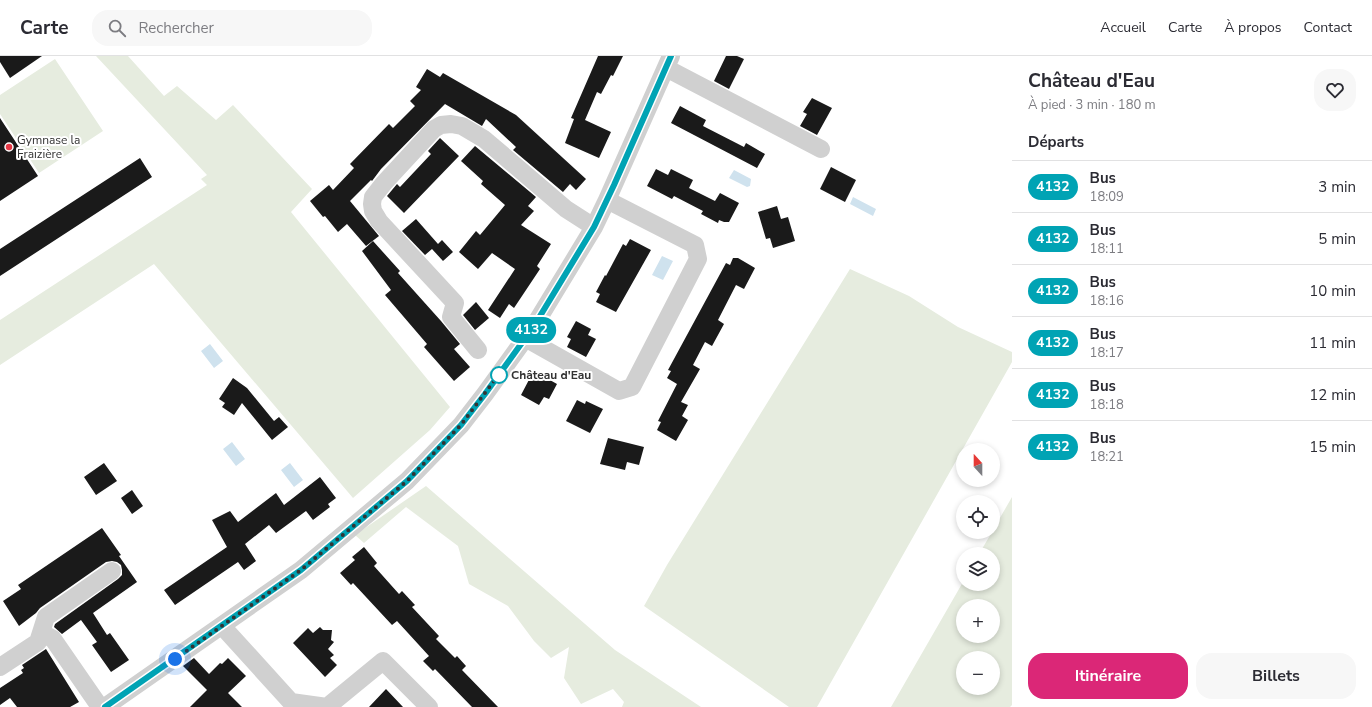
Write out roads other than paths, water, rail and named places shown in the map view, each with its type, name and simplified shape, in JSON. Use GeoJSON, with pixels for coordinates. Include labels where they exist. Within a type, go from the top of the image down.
{"type":"FeatureCollection","features":[{"type":"Feature","properties":{"kind":"street"},"geometry":{"type":"LineString","coordinates":[[666,67],[791,145]]}},
{"type":"Feature","properties":{"kind":"street"},"geometry":{"type":"LineString","coordinates":[[666,67],[821,149]]}},
{"type":"Feature","properties":{"kind":"street"},"geometry":{"type":"LineString","coordinates":[[105,707],[301,570],[407,481],[461,425],[525,338],[594,227],[666,67]]}},
{"type":"Feature","properties":{"kind":"street"},"geometry":{"type":"LineString","coordinates":[[478,350],[451,317],[455,303],[389,233],[373,211],[373,197],[434,128],[441,125],[451,124],[469,129],[484,139],[566,209],[594,227]]}},
{"type":"Feature","properties":{"kind":"street"},"geometry":{"type":"LineString","coordinates":[[525,338],[619,391],[632,387],[698,259],[695,245],[607,200]]}},
{"type":"Feature","properties":{"kind":"street"},"geometry":{"type":"LineString","coordinates":[[0,667],[38,642],[46,617],[112,571]]}},
{"type":"Feature","properties":{"kind":"street"},"geometry":{"type":"LineString","coordinates":[[222,626],[292,702],[327,707],[383,661],[429,707]]}},
{"type":"Feature","properties":{"kind":"street"},"geometry":{"type":"LineString","coordinates":[[42,633],[53,639],[100,707]]}},
{"type":"Feature","properties":{"kind":"water"},"geometry":{"type":"Polygon","coordinates":[[[734,170],[751,179],[750,186],[747,187],[729,178],[734,170]]]}},
{"type":"Feature","properties":{"kind":"water"},"geometry":{"type":"Polygon","coordinates":[[[853,197],[876,209],[873,216],[850,204],[853,197]]]}},
{"type":"Feature","properties":{"kind":"water"},"geometry":{"type":"Polygon","coordinates":[[[662,256],[673,261],[663,280],[652,275],[662,256]]]}},
{"type":"Feature","properties":{"kind":"water"},"geometry":{"type":"Polygon","coordinates":[[[210,344],[223,361],[214,368],[201,351],[210,344]]]}},
{"type":"Feature","properties":{"kind":"water"},"geometry":{"type":"Polygon","coordinates":[[[232,442],[245,459],[236,466],[223,449],[232,442]]]}},
{"type":"Feature","properties":{"kind":"water"},"geometry":{"type":"Polygon","coordinates":[[[290,463],[303,480],[294,487],[281,470],[290,463]]]}},
{"type":"Feature","properties":{"kind":"place","name":"Gymnase la Fraizière"},"geometry":{"type":"Point","coordinates":[9,147]}},
{"type":"Feature","properties":{"kind":"place","name":"Château d'Eau"},"geometry":{"type":"Point","coordinates":[499,375]}}]}
